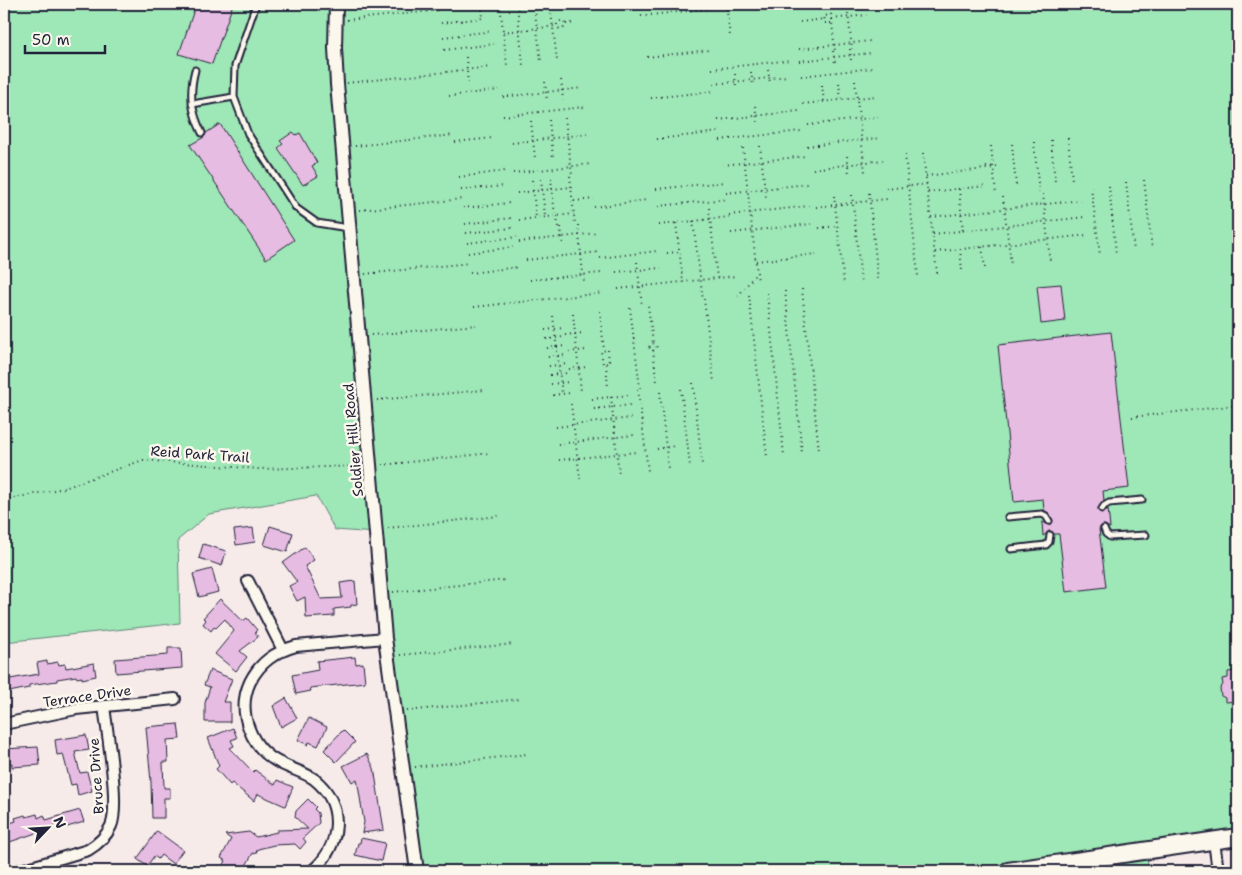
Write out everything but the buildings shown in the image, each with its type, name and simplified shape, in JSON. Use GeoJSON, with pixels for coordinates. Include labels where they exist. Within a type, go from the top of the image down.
{"type":"FeatureCollection","features":[{"type":"Feature","properties":{"kind":"main road"},"geometry":{"type":"LineString","coordinates":[[1008,871],[1238,837]]}},
{"type":"Feature","properties":{"kind":"street","name":"Soldier Hill Road"},"geometry":{"type":"LineString","coordinates":[[336,4],[337,84],[385,638],[417,871]]}},
{"type":"Feature","properties":{"kind":"street"},"geometry":{"type":"LineString","coordinates":[[248,581],[283,650]]}},
{"type":"Feature","properties":{"kind":"street"},"geometry":{"type":"LineString","coordinates":[[312,871],[328,854],[334,838],[336,821],[330,798],[316,780],[280,763],[261,749],[247,724],[245,711],[248,687],[254,675],[271,656],[283,650],[296,646],[385,638]]}},
{"type":"Feature","properties":{"kind":"street","name":"Terrace Drive"},"geometry":{"type":"LineString","coordinates":[[4,724],[76,709],[126,705],[175,698]]}},
{"type":"Feature","properties":{"kind":"street","name":"Bruce Drive"},"geometry":{"type":"LineString","coordinates":[[18,871],[88,850],[106,836],[112,824],[115,808],[104,706]]}},
{"type":"Feature","properties":{"kind":"street"},"geometry":{"type":"LineString","coordinates":[[1214,841],[1218,871]]}},
{"type":"Feature","properties":{"kind":"lane"},"geometry":{"type":"LineString","coordinates":[[256,4],[235,66],[234,97],[248,134],[296,208],[316,223],[350,228]]}},
{"type":"Feature","properties":{"kind":"lane"},"geometry":{"type":"LineString","coordinates":[[195,70],[191,87],[192,104],[194,119],[202,133]]}},
{"type":"Feature","properties":{"kind":"lane"},"geometry":{"type":"LineString","coordinates":[[192,104],[234,97]]}},
{"type":"Feature","properties":{"kind":"lane"},"geometry":{"type":"LineString","coordinates":[[1102,509],[1110,503],[1142,500]]}},
{"type":"Feature","properties":{"kind":"lane"},"geometry":{"type":"LineString","coordinates":[[1008,517],[1042,514],[1049,521]]}},
{"type":"Feature","properties":{"kind":"lane"},"geometry":{"type":"LineString","coordinates":[[1104,529],[1110,537],[1146,535]]}},
{"type":"Feature","properties":{"kind":"lane"},"geometry":{"type":"LineString","coordinates":[[1011,549],[1044,546],[1049,542],[1050,535]]}},
{"type":"Feature","properties":{"kind":"path"},"geometry":{"type":"LineString","coordinates":[[500,4],[507,66]]}},
{"type":"Feature","properties":{"kind":"path"},"geometry":{"type":"LineString","coordinates":[[517,4],[523,65]]}},
{"type":"Feature","properties":{"kind":"path"},"geometry":{"type":"LineString","coordinates":[[534,4],[540,62]]}},
{"type":"Feature","properties":{"kind":"path"},"geometry":{"type":"LineString","coordinates":[[550,4],[557,60]]}},
{"type":"Feature","properties":{"kind":"path"},"geometry":{"type":"LineString","coordinates":[[641,16],[726,5],[752,4]]}},
{"type":"Feature","properties":{"kind":"path"},"geometry":{"type":"LineString","coordinates":[[830,4],[835,45],[835,63]]}},
{"type":"Feature","properties":{"kind":"path"},"geometry":{"type":"LineString","coordinates":[[847,4],[851,60]]}},
{"type":"Feature","properties":{"kind":"path"},"geometry":{"type":"LineString","coordinates":[[726,5],[730,36]]}},
{"type":"Feature","properties":{"kind":"path"},"geometry":{"type":"LineString","coordinates":[[441,23],[483,18],[482,9]]}},
{"type":"Feature","properties":{"kind":"path"},"geometry":{"type":"LineString","coordinates":[[336,21],[440,10]]}},
{"type":"Feature","properties":{"kind":"path"},"geometry":{"type":"LineString","coordinates":[[825,20],[824,16],[848,17],[867,15]]}},
{"type":"Feature","properties":{"kind":"path"},"geometry":{"type":"LineString","coordinates":[[800,22],[825,20],[825,23],[832,23]]}},
{"type":"Feature","properties":{"kind":"path"},"geometry":{"type":"LineString","coordinates":[[557,26],[560,21],[566,24],[576,23]]}},
{"type":"Feature","properties":{"kind":"path"},"geometry":{"type":"LineString","coordinates":[[503,32],[553,26],[563,29],[566,24]]}},
{"type":"Feature","properties":{"kind":"path"},"geometry":{"type":"LineString","coordinates":[[443,37],[492,31]]}},
{"type":"Feature","properties":{"kind":"path"},"geometry":{"type":"LineString","coordinates":[[799,49],[870,41]]}},
{"type":"Feature","properties":{"kind":"path"},"geometry":{"type":"LineString","coordinates":[[444,50],[494,44]]}},
{"type":"Feature","properties":{"kind":"path"},"geometry":{"type":"LineString","coordinates":[[647,57],[710,50]]}},
{"type":"Feature","properties":{"kind":"path"},"geometry":{"type":"LineString","coordinates":[[799,61],[871,52]]}},
{"type":"Feature","properties":{"kind":"path"},"geometry":{"type":"LineString","coordinates":[[466,57],[468,85]]}},
{"type":"Feature","properties":{"kind":"path"},"geometry":{"type":"LineString","coordinates":[[712,69],[791,60]]}},
{"type":"Feature","properties":{"kind":"path"},"geometry":{"type":"LineString","coordinates":[[337,84],[491,67]]}},
{"type":"Feature","properties":{"kind":"path"},"geometry":{"type":"LineString","coordinates":[[801,76],[873,68]]}},
{"type":"Feature","properties":{"kind":"path"},"geometry":{"type":"LineString","coordinates":[[768,70],[770,83]]}},
{"type":"Feature","properties":{"kind":"path"},"geometry":{"type":"LineString","coordinates":[[751,72],[753,85]]}},
{"type":"Feature","properties":{"kind":"path"},"geometry":{"type":"LineString","coordinates":[[735,74],[736,87]]}},
{"type":"Feature","properties":{"kind":"path"},"geometry":{"type":"LineString","coordinates":[[714,84],[788,76]]}},
{"type":"Feature","properties":{"kind":"path"},"geometry":{"type":"LineString","coordinates":[[561,80],[563,100]]}},
{"type":"Feature","properties":{"kind":"path"},"geometry":{"type":"LineString","coordinates":[[855,81],[865,172]]}},
{"type":"Feature","properties":{"kind":"path"},"geometry":{"type":"LineString","coordinates":[[544,82],[547,101]]}},
{"type":"Feature","properties":{"kind":"path"},"geometry":{"type":"LineString","coordinates":[[839,83],[841,100]]}},
{"type":"Feature","properties":{"kind":"path"},"geometry":{"type":"LineString","coordinates":[[822,85],[824,102]]}},
{"type":"Feature","properties":{"kind":"path"},"geometry":{"type":"LineString","coordinates":[[503,97],[582,88]]}},
{"type":"Feature","properties":{"kind":"path"},"geometry":{"type":"LineString","coordinates":[[450,96],[499,90]]}},
{"type":"Feature","properties":{"kind":"path"},"geometry":{"type":"LineString","coordinates":[[651,98],[715,91]]}},
{"type":"Feature","properties":{"kind":"path"},"geometry":{"type":"LineString","coordinates":[[803,104],[876,96]]}},
{"type":"Feature","properties":{"kind":"path"},"geometry":{"type":"LineString","coordinates":[[755,106],[758,124]]}},
{"type":"Feature","properties":{"kind":"path"},"geometry":{"type":"LineString","coordinates":[[504,116],[584,107]]}},
{"type":"Feature","properties":{"kind":"path"},"geometry":{"type":"LineString","coordinates":[[718,120],[799,111]]}},
{"type":"Feature","properties":{"kind":"path"},"geometry":{"type":"LineString","coordinates":[[808,125],[878,117]]}},
{"type":"Feature","properties":{"kind":"path"},"geometry":{"type":"LineString","coordinates":[[566,118],[571,166],[571,187],[579,235],[584,284]]}},
{"type":"Feature","properties":{"kind":"path"},"geometry":{"type":"LineString","coordinates":[[549,120],[553,157]]}},
{"type":"Feature","properties":{"kind":"path"},"geometry":{"type":"LineString","coordinates":[[531,122],[535,158]]}},
{"type":"Feature","properties":{"kind":"path"},"geometry":{"type":"LineString","coordinates":[[720,140],[801,131]]}},
{"type":"Feature","properties":{"kind":"path"},"geometry":{"type":"LineString","coordinates":[[657,139],[720,132]]}},
{"type":"Feature","properties":{"kind":"path"},"geometry":{"type":"LineString","coordinates":[[512,143],[587,134]]}},
{"type":"Feature","properties":{"kind":"path"},"geometry":{"type":"LineString","coordinates":[[343,148],[454,135]]}},
{"type":"Feature","properties":{"kind":"path"},"geometry":{"type":"LineString","coordinates":[[455,142],[493,138]]}},
{"type":"Feature","properties":{"kind":"path"},"geometry":{"type":"LineString","coordinates":[[807,146],[880,138]]}},
{"type":"Feature","properties":{"kind":"path"},"geometry":{"type":"LineString","coordinates":[[1068,138],[1072,180]]}},
{"type":"Feature","properties":{"kind":"path"},"geometry":{"type":"LineString","coordinates":[[1050,140],[1055,182]]}},
{"type":"Feature","properties":{"kind":"path"},"geometry":{"type":"LineString","coordinates":[[1034,142],[1039,192]]}},
{"type":"Feature","properties":{"kind":"path"},"geometry":{"type":"LineString","coordinates":[[1012,144],[1016,186]]}},
{"type":"Feature","properties":{"kind":"path"},"geometry":{"type":"LineString","coordinates":[[760,146],[766,199]]}},
{"type":"Feature","properties":{"kind":"path"},"geometry":{"type":"LineString","coordinates":[[991,146],[996,194]]}},
{"type":"Feature","properties":{"kind":"path"},"geometry":{"type":"LineString","coordinates":[[743,148],[758,282]]}},
{"type":"Feature","properties":{"kind":"path"},"geometry":{"type":"LineString","coordinates":[[923,153],[938,273]]}},
{"type":"Feature","properties":{"kind":"path"},"geometry":{"type":"LineString","coordinates":[[905,155],[918,276]]}},
{"type":"Feature","properties":{"kind":"path"},"geometry":{"type":"LineString","coordinates":[[723,165],[806,156]]}},
{"type":"Feature","properties":{"kind":"path"},"geometry":{"type":"LineString","coordinates":[[846,156],[849,174]]}},
{"type":"Feature","properties":{"kind":"path"},"geometry":{"type":"LineString","coordinates":[[813,169],[883,160]]}},
{"type":"Feature","properties":{"kind":"path"},"geometry":{"type":"LineString","coordinates":[[512,173],[590,164]]}},
{"type":"Feature","properties":{"kind":"path"},"geometry":{"type":"LineString","coordinates":[[926,176],[1000,166]]}},
{"type":"Feature","properties":{"kind":"path"},"geometry":{"type":"LineString","coordinates":[[986,168],[993,168]]}},
{"type":"Feature","properties":{"kind":"path"},"geometry":{"type":"LineString","coordinates":[[459,177],[505,171]]}},
{"type":"Feature","properties":{"kind":"path"},"geometry":{"type":"LineString","coordinates":[[551,178],[556,216],[563,246]]}},
{"type":"Feature","properties":{"kind":"path"},"geometry":{"type":"LineString","coordinates":[[541,179],[546,217]]}},
{"type":"Feature","properties":{"kind":"path"},"geometry":{"type":"LineString","coordinates":[[532,180],[536,218]]}},
{"type":"Feature","properties":{"kind":"path"},"geometry":{"type":"LineString","coordinates":[[1144,180],[1152,249]]}},
{"type":"Feature","properties":{"kind":"path"},"geometry":{"type":"LineString","coordinates":[[656,189],[725,182]]}},
{"type":"Feature","properties":{"kind":"path"},"geometry":{"type":"LineString","coordinates":[[1126,182],[1134,251]]}},
{"type":"Feature","properties":{"kind":"path"},"geometry":{"type":"LineString","coordinates":[[726,193],[807,184]]}},
{"type":"Feature","properties":{"kind":"path"},"geometry":{"type":"LineString","coordinates":[[886,189],[927,184]]}},
{"type":"Feature","properties":{"kind":"path"},"geometry":{"type":"LineString","coordinates":[[461,190],[505,186]]}},
{"type":"Feature","properties":{"kind":"path"},"geometry":{"type":"LineString","coordinates":[[928,192],[986,186]]}},
{"type":"Feature","properties":{"kind":"path"},"geometry":{"type":"LineString","coordinates":[[1109,186],[1116,253]]}},
{"type":"Feature","properties":{"kind":"path"},"geometry":{"type":"LineString","coordinates":[[517,193],[571,187]]}},
{"type":"Feature","properties":{"kind":"path"},"geometry":{"type":"LineString","coordinates":[[1092,187],[1100,255]]}},
{"type":"Feature","properties":{"kind":"path"},"geometry":{"type":"LineString","coordinates":[[959,189],[963,231]]}},
{"type":"Feature","properties":{"kind":"path"},"geometry":{"type":"LineString","coordinates":[[869,193],[878,280]]}},
{"type":"Feature","properties":{"kind":"path"},"geometry":{"type":"LineString","coordinates":[[852,194],[861,282]]}},
{"type":"Feature","properties":{"kind":"path"},"geometry":{"type":"LineString","coordinates":[[1043,194],[1050,261]]}},
{"type":"Feature","properties":{"kind":"path"},"geometry":{"type":"LineString","coordinates":[[834,196],[844,284]]}},
{"type":"Feature","properties":{"kind":"path"},"geometry":{"type":"LineString","coordinates":[[1003,197],[1011,265]]}},
{"type":"Feature","properties":{"kind":"path"},"geometry":{"type":"LineString","coordinates":[[348,211],[462,199]]}},
{"type":"Feature","properties":{"kind":"path"},"geometry":{"type":"LineString","coordinates":[[573,201],[594,199]]}},
{"type":"Feature","properties":{"kind":"path"},"geometry":{"type":"LineString","coordinates":[[658,206],[727,199]]}},
{"type":"Feature","properties":{"kind":"path"},"geometry":{"type":"LineString","coordinates":[[816,208],[887,199]]}},
{"type":"Feature","properties":{"kind":"path"},"geometry":{"type":"LineString","coordinates":[[594,207],[648,200]]}},
{"type":"Feature","properties":{"kind":"path"},"geometry":{"type":"LineString","coordinates":[[931,217],[1082,200]]}},
{"type":"Feature","properties":{"kind":"path"},"geometry":{"type":"LineString","coordinates":[[463,208],[509,203]]}},
{"type":"Feature","properties":{"kind":"path"},"geometry":{"type":"LineString","coordinates":[[660,225],[750,212],[809,206]]}},
{"type":"Feature","properties":{"kind":"path"},"geometry":{"type":"LineString","coordinates":[[709,208],[717,278]]}},
{"type":"Feature","properties":{"kind":"path"},"geometry":{"type":"LineString","coordinates":[[519,220],[574,214]]}},
{"type":"Feature","properties":{"kind":"path"},"geometry":{"type":"LineString","coordinates":[[933,234],[1085,217]]}},
{"type":"Feature","properties":{"kind":"path"},"geometry":{"type":"LineString","coordinates":[[465,224],[511,218]]}},
{"type":"Feature","properties":{"kind":"path"},"geometry":{"type":"LineString","coordinates":[[694,221],[714,382]]}},
{"type":"Feature","properties":{"kind":"path"},"geometry":{"type":"LineString","coordinates":[[676,223],[683,282]]}},
{"type":"Feature","properties":{"kind":"path"},"geometry":{"type":"LineString","coordinates":[[731,233],[811,224]]}},
{"type":"Feature","properties":{"kind":"path"},"geometry":{"type":"LineString","coordinates":[[819,228],[838,226]]}},
{"type":"Feature","properties":{"kind":"path"},"geometry":{"type":"LineString","coordinates":[[466,234],[512,228]]}},
{"type":"Feature","properties":{"kind":"path"},"geometry":{"type":"LineString","coordinates":[[519,242],[597,232]]}},
{"type":"Feature","properties":{"kind":"path"},"geometry":{"type":"LineString","coordinates":[[935,252],[1087,235]]}},
{"type":"Feature","properties":{"kind":"path"},"geometry":{"type":"LineString","coordinates":[[467,243],[517,237]]}},
{"type":"Feature","properties":{"kind":"path"},"geometry":{"type":"LineString","coordinates":[[468,253],[514,247]]}},
{"type":"Feature","properties":{"kind":"path"},"geometry":{"type":"LineString","coordinates":[[982,247],[986,268]]}},
{"type":"Feature","properties":{"kind":"path"},"geometry":{"type":"LineString","coordinates":[[960,249],[962,271]]}},
{"type":"Feature","properties":{"kind":"path"},"geometry":{"type":"LineString","coordinates":[[600,258],[657,251]]}},
{"type":"Feature","properties":{"kind":"path"},"geometry":{"type":"LineString","coordinates":[[526,260],[599,252]]}},
{"type":"Feature","properties":{"kind":"path"},"geometry":{"type":"LineString","coordinates":[[667,253],[680,252]]}},
{"type":"Feature","properties":{"kind":"path"},"geometry":{"type":"LineString","coordinates":[[756,261],[816,254]]}},
{"type":"Feature","properties":{"kind":"path"},"geometry":{"type":"LineString","coordinates":[[835,256],[841,255]]}},
{"type":"Feature","properties":{"kind":"path"},"geometry":{"type":"LineString","coordinates":[[354,275],[469,262]]}},
{"type":"Feature","properties":{"kind":"path"},"geometry":{"type":"LineString","coordinates":[[636,262],[642,306]]}},
{"type":"Feature","properties":{"kind":"path"},"geometry":{"type":"LineString","coordinates":[[470,273],[518,267]]}},
{"type":"Feature","properties":{"kind":"path"},"geometry":{"type":"LineString","coordinates":[[616,272],[661,268]]}},
{"type":"Feature","properties":{"kind":"path"},"geometry":{"type":"LineString","coordinates":[[530,280],[601,273]]}},
{"type":"Feature","properties":{"kind":"path"},"geometry":{"type":"LineString","coordinates":[[618,290],[736,276]]}},
{"type":"Feature","properties":{"kind":"path"},"geometry":{"type":"LineString","coordinates":[[738,296],[754,276],[758,276]]}},
{"type":"Feature","properties":{"kind":"path"},"geometry":{"type":"LineString","coordinates":[[802,289],[819,451]]}},
{"type":"Feature","properties":{"kind":"path"},"geometry":{"type":"LineString","coordinates":[[785,290],[802,453]]}},
{"type":"Feature","properties":{"kind":"path"},"geometry":{"type":"LineString","coordinates":[[767,292],[784,455]]}},
{"type":"Feature","properties":{"kind":"path"},"geometry":{"type":"LineString","coordinates":[[474,307],[603,293]]}},
{"type":"Feature","properties":{"kind":"path"},"geometry":{"type":"LineString","coordinates":[[749,295],[767,457]]}},
{"type":"Feature","properties":{"kind":"path"},"geometry":{"type":"LineString","coordinates":[[648,306],[653,343],[656,346],[653,350],[657,382]]}},
{"type":"Feature","properties":{"kind":"path"},"geometry":{"type":"LineString","coordinates":[[630,308],[648,471]]}},
{"type":"Feature","properties":{"kind":"path"},"geometry":{"type":"LineString","coordinates":[[600,311],[604,350],[601,351],[603,364],[606,364]]}},
{"type":"Feature","properties":{"kind":"path"},"geometry":{"type":"LineString","coordinates":[[572,314],[581,391]]}},
{"type":"Feature","properties":{"kind":"path"},"geometry":{"type":"LineString","coordinates":[[553,316],[562,394]]}},
{"type":"Feature","properties":{"kind":"path"},"geometry":{"type":"LineString","coordinates":[[359,336],[476,325]]}},
{"type":"Feature","properties":{"kind":"path"},"geometry":{"type":"LineString","coordinates":[[545,330],[563,328]]}},
{"type":"Feature","properties":{"kind":"path"},"geometry":{"type":"LineString","coordinates":[[546,339],[583,333]]}},
{"type":"Feature","properties":{"kind":"path"},"geometry":{"type":"LineString","coordinates":[[653,343],[649,347],[653,350]]}},
{"type":"Feature","properties":{"kind":"path"},"geometry":{"type":"LineString","coordinates":[[546,348],[565,346]]}},
{"type":"Feature","properties":{"kind":"path"},"geometry":{"type":"LineString","coordinates":[[568,352],[586,350]]}},
{"type":"Feature","properties":{"kind":"path"},"geometry":{"type":"LineString","coordinates":[[604,350],[608,350],[609,363],[606,364],[608,388]]}},
{"type":"Feature","properties":{"kind":"path"},"geometry":{"type":"LineString","coordinates":[[548,357],[566,355]]}},
{"type":"Feature","properties":{"kind":"path"},"geometry":{"type":"LineString","coordinates":[[549,366],[567,364]]}},
{"type":"Feature","properties":{"kind":"path"},"geometry":{"type":"LineString","coordinates":[[569,369],[587,367]]}},
{"type":"Feature","properties":{"kind":"path"},"geometry":{"type":"LineString","coordinates":[[550,375],[568,373]]}},
{"type":"Feature","properties":{"kind":"path"},"geometry":{"type":"LineString","coordinates":[[551,384],[569,382]]}},
{"type":"Feature","properties":{"kind":"path"},"geometry":{"type":"LineString","coordinates":[[693,384],[702,464]]}},
{"type":"Feature","properties":{"kind":"path"},"geometry":{"type":"LineString","coordinates":[[681,389],[690,466]]}},
{"type":"Feature","properties":{"kind":"path"},"geometry":{"type":"LineString","coordinates":[[364,401],[484,390]]}},
{"type":"Feature","properties":{"kind":"path"},"geometry":{"type":"LineString","coordinates":[[660,392],[668,468]]}},
{"type":"Feature","properties":{"kind":"path"},"geometry":{"type":"LineString","coordinates":[[553,395],[570,393]]}},
{"type":"Feature","properties":{"kind":"path"},"geometry":{"type":"LineString","coordinates":[[592,399],[629,395]]}},
{"type":"Feature","properties":{"kind":"path"},"geometry":{"type":"LineString","coordinates":[[611,397],[619,474]]}},
{"type":"Feature","properties":{"kind":"path"},"geometry":{"type":"LineString","coordinates":[[571,404],[580,479]]}},
{"type":"Feature","properties":{"kind":"path"},"geometry":{"type":"LineString","coordinates":[[594,409],[631,405]]}},
{"type":"Feature","properties":{"kind":"path"},"geometry":{"type":"LineString","coordinates":[[1132,417],[1238,405]]}},
{"type":"Feature","properties":{"kind":"path"},"geometry":{"type":"LineString","coordinates":[[556,427],[631,418]]}},
{"type":"Feature","properties":{"kind":"path"},"geometry":{"type":"LineString","coordinates":[[558,444],[634,435]]}},
{"type":"Feature","properties":{"kind":"path"},"geometry":{"type":"LineString","coordinates":[[657,449],[674,446]]}},
{"type":"Feature","properties":{"kind":"path"},"geometry":{"type":"LineString","coordinates":[[559,460],[636,452]]}},
{"type":"Feature","properties":{"kind":"path","name":"Reid Park Trail"},"geometry":{"type":"LineString","coordinates":[[4,500],[64,488],[143,460],[259,469],[370,466],[491,454]]}},
{"type":"Feature","properties":{"kind":"path"},"geometry":{"type":"LineString","coordinates":[[376,530],[499,516]]}},
{"type":"Feature","properties":{"kind":"path"},"geometry":{"type":"LineString","coordinates":[[381,593],[506,580]]}},
{"type":"Feature","properties":{"kind":"path"},"geometry":{"type":"LineString","coordinates":[[388,656],[514,644]]}},
{"type":"Feature","properties":{"kind":"path"},"geometry":{"type":"LineString","coordinates":[[395,712],[520,699]]}},
{"type":"Feature","properties":{"kind":"path"},"geometry":{"type":"LineString","coordinates":[[403,769],[526,754]]}},
{"type":"Feature","properties":{"kind":"green space"},"geometry":{"type":"Polygon","coordinates":[[[4,4],[1238,4],[1238,837],[1146,851],[1149,871],[1088,871],[1086,859],[1008,871],[417,871],[376,533],[335,530],[316,496],[209,514],[178,540],[180,623],[4,642],[4,4]]]}}]}
